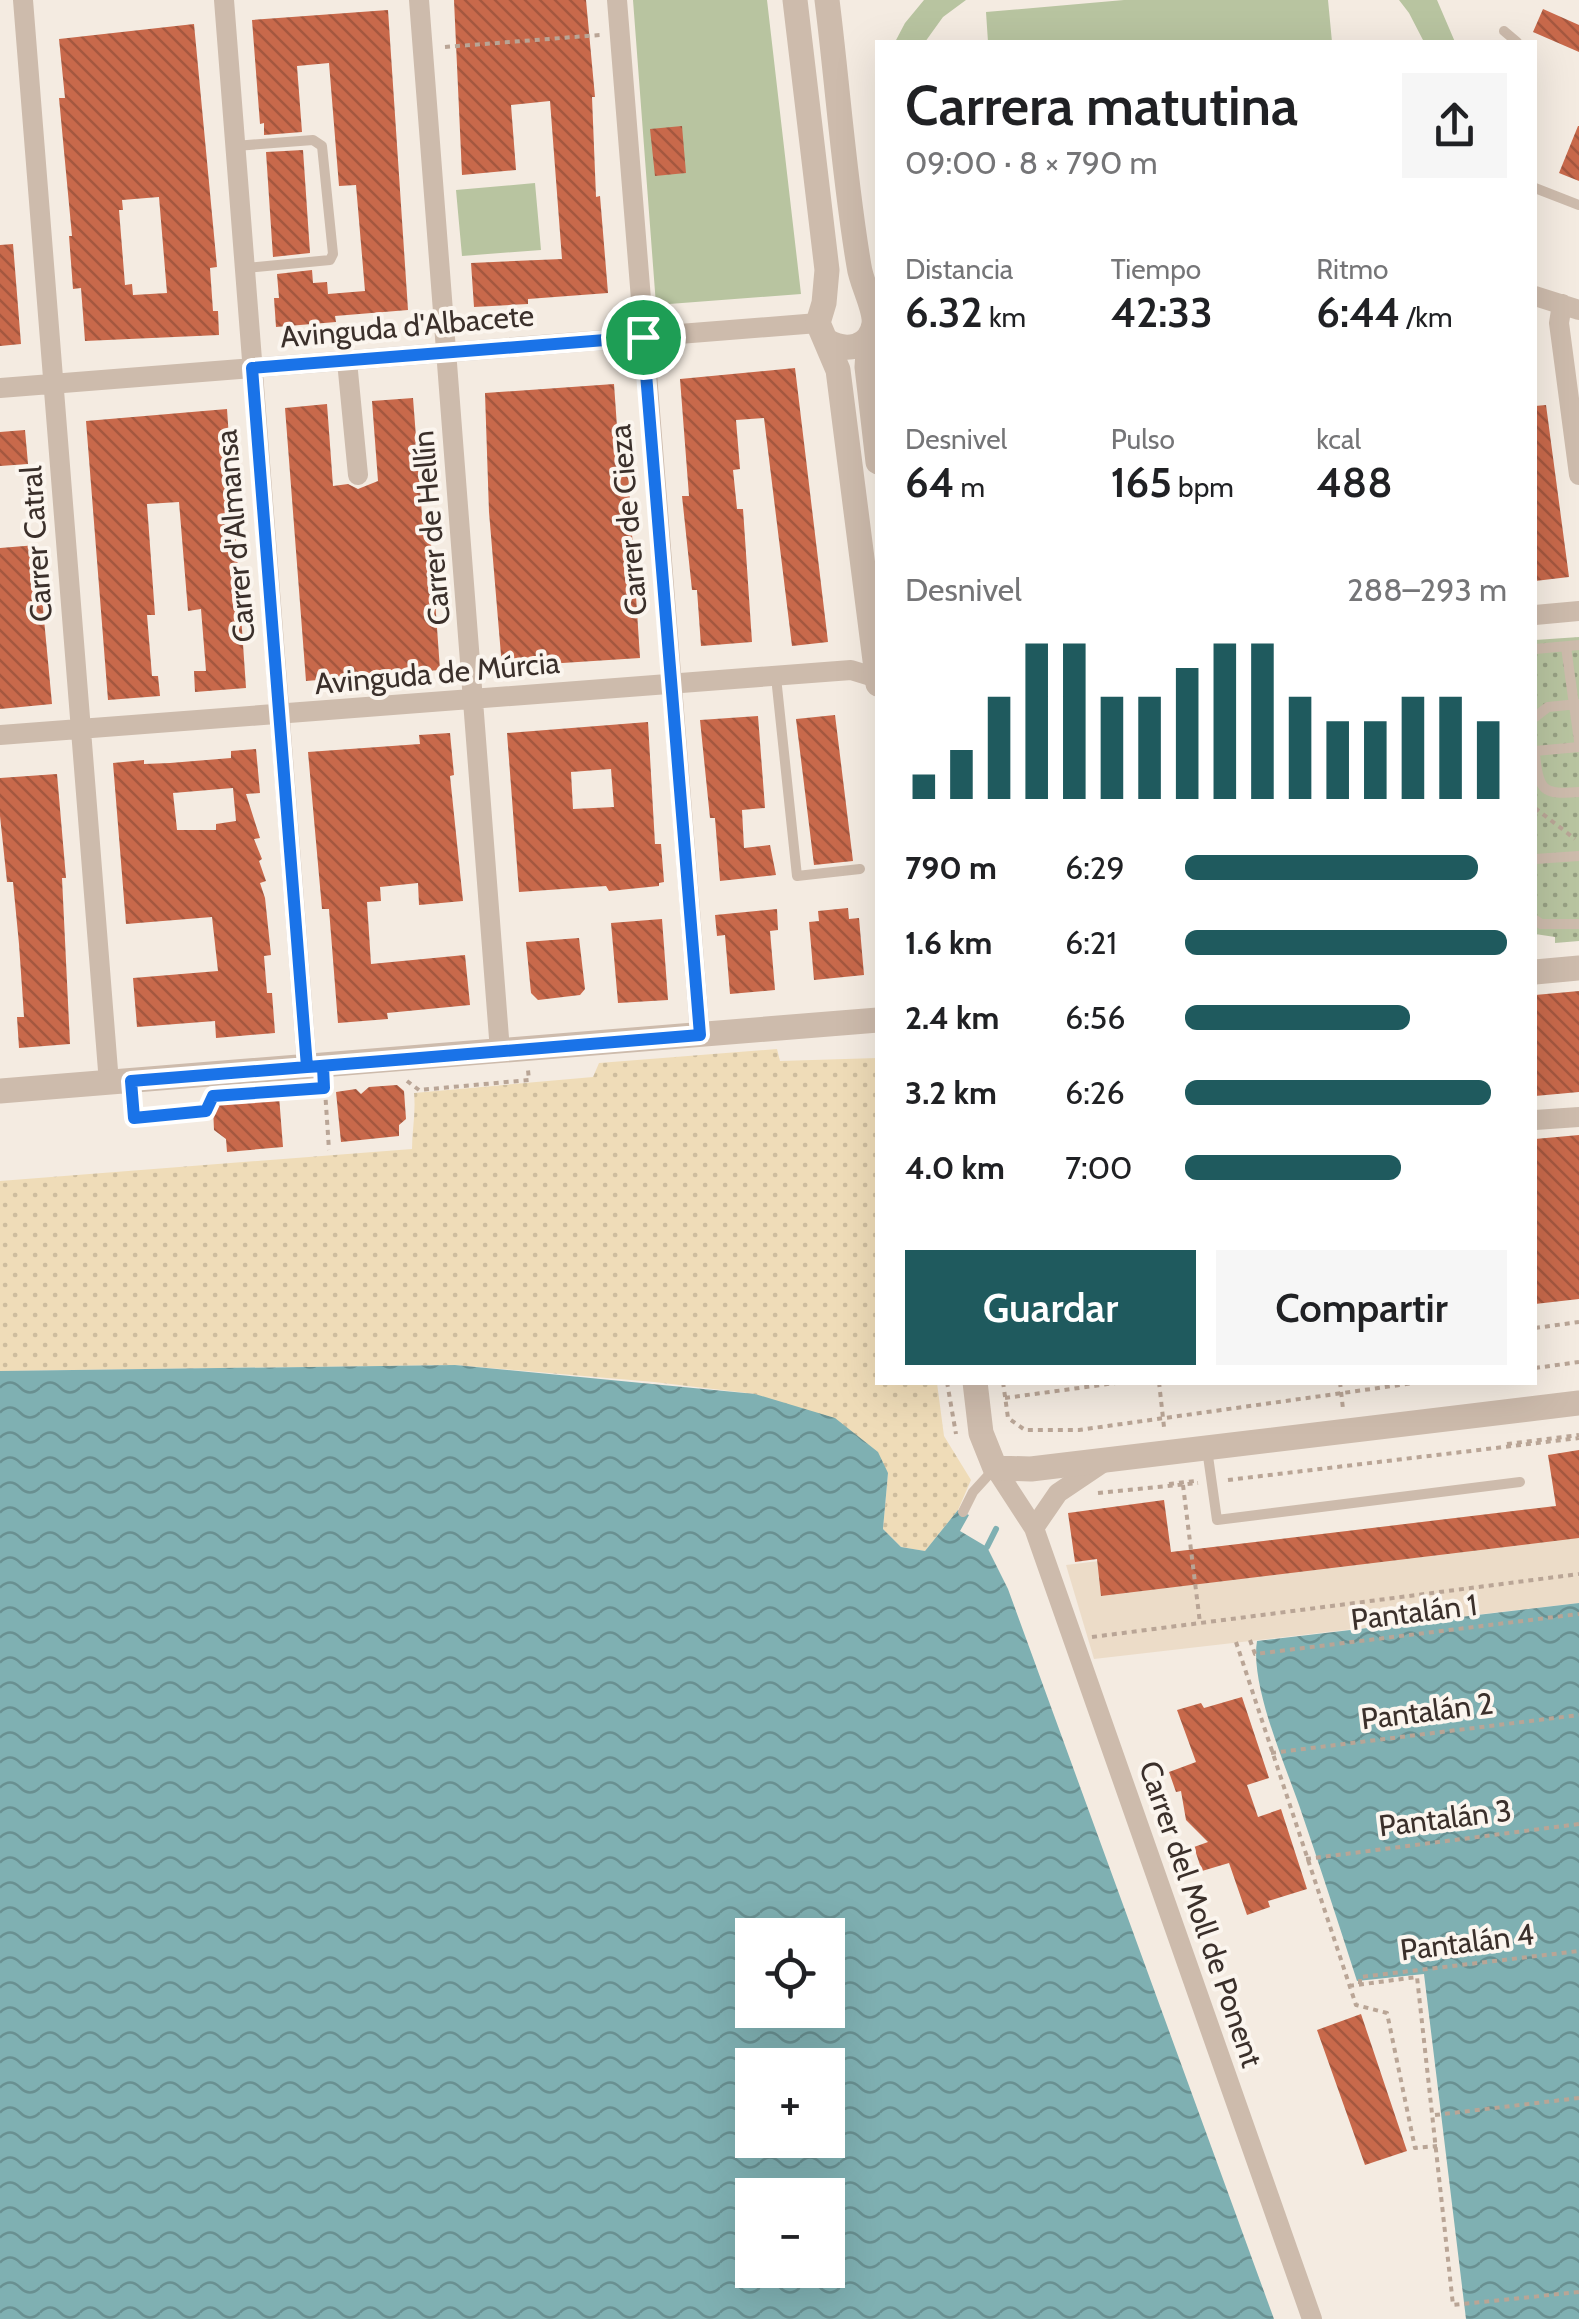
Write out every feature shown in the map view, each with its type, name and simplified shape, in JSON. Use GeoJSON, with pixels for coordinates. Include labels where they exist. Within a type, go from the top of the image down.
{"type":"FeatureCollection","features":[{"type":"Feature","properties":{"kind":"street","name":"Carrer Catral"},"geometry":{"type":"LineString","coordinates":[[23,0],[80,729],[120,1082]]}},
{"type":"Feature","properties":{"kind":"street","name":"Carrer d'Almansa"},"geometry":{"type":"LineString","coordinates":[[224,0],[280,716],[315,1066]]}},
{"type":"Feature","properties":{"kind":"street","name":"Carrer de Hellín"},"geometry":{"type":"LineString","coordinates":[[419,0],[500,1052]]}},
{"type":"Feature","properties":{"kind":"street","name":"Carrer de Cieza"},"geometry":{"type":"LineString","coordinates":[[617,0],[700,1035]]}},
{"type":"Feature","properties":{"kind":"street"},"geometry":{"type":"LineString","coordinates":[[794,0],[827,270],[823,322],[838,370],[875,665]]}},
{"type":"Feature","properties":{"kind":"street"},"geometry":{"type":"LineString","coordinates":[[827,0],[858,266],[872,319],[867,367],[875,436]]}},
{"type":"Feature","properties":{"kind":"street"},"geometry":{"type":"LineString","coordinates":[[823,322],[834,296],[846,292],[858,295],[872,319]]}},
{"type":"Feature","properties":{"kind":"street"},"geometry":{"type":"LineString","coordinates":[[1537,297],[1571,307],[1559,323],[1579,475]]}},
{"type":"Feature","properties":{"kind":"street"},"geometry":{"type":"LineString","coordinates":[[823,322],[848,348],[860,345],[872,319]]}},
{"type":"Feature","properties":{"kind":"street","name":"Avinguda d'Albacete"},"geometry":{"type":"LineString","coordinates":[[0,388],[823,322]]}},
{"type":"Feature","properties":{"kind":"street"},"geometry":{"type":"LineString","coordinates":[[347,361],[358,474]]}},
{"type":"Feature","properties":{"kind":"street"},"geometry":{"type":"LineString","coordinates":[[1537,615],[1579,611]]}},
{"type":"Feature","properties":{"kind":"street","name":"Avinguda de Múrcia"},"geometry":{"type":"LineString","coordinates":[[0,736],[851,670],[875,680]]}},
{"type":"Feature","properties":{"kind":"street"},"geometry":{"type":"LineString","coordinates":[[1537,972],[1579,968]]}},
{"type":"Feature","properties":{"kind":"street"},"geometry":{"type":"LineString","coordinates":[[0,1092],[875,1020]]}},
{"type":"Feature","properties":{"kind":"street"},"geometry":{"type":"LineString","coordinates":[[1537,1120],[1579,1116]]}},
{"type":"Feature","properties":{"kind":"street"},"geometry":{"type":"LineString","coordinates":[[975,1385],[981,1433],[995,1468],[1031,1469],[1579,1402]]}},
{"type":"Feature","properties":{"kind":"street"},"geometry":{"type":"LineString","coordinates":[[1034,1528],[1058,1493],[1108,1460]]}},
{"type":"Feature","properties":{"kind":"street","name":"Carrer del Moll de Ponent"},"geometry":{"type":"LineString","coordinates":[[995,1468],[1034,1528],[1312,2319]]}},
{"type":"Feature","properties":{"kind":"lane"},"geometry":{"type":"LineString","coordinates":[[1504,31],[1514,40]]}},
{"type":"Feature","properties":{"kind":"lane"},"geometry":{"type":"LineString","coordinates":[[235,146],[313,140],[322,146],[333,254],[330,260],[244,268]]}},
{"type":"Feature","properties":{"kind":"lane"},"geometry":{"type":"LineString","coordinates":[[1537,189],[1579,206]]}},
{"type":"Feature","properties":{"kind":"lane"},"geometry":{"type":"LineString","coordinates":[[1537,753],[1579,744],[1566,646]]}},
{"type":"Feature","properties":{"kind":"lane"},"geometry":{"type":"LineString","coordinates":[[1537,649],[1579,646]]}},
{"type":"Feature","properties":{"kind":"lane"},"geometry":{"type":"LineString","coordinates":[[776,676],[797,876],[860,870]]}},
{"type":"Feature","properties":{"kind":"lane"},"geometry":{"type":"LineString","coordinates":[[1537,715],[1548,708],[1576,704]]}},
{"type":"Feature","properties":{"kind":"lane"},"geometry":{"type":"LineString","coordinates":[[1537,771],[1545,790],[1555,794],[1579,792]]}},
{"type":"Feature","properties":{"kind":"lane"},"geometry":{"type":"LineString","coordinates":[[1537,859],[1579,856]]}},
{"type":"Feature","properties":{"kind":"lane"},"geometry":{"type":"LineString","coordinates":[[1537,921],[1579,924]]}},
{"type":"Feature","properties":{"kind":"lane"},"geometry":{"type":"LineString","coordinates":[[1207,1448],[1217,1520],[1520,1482]]}},
{"type":"Feature","properties":{"kind":"lane"},"geometry":{"type":"LineString","coordinates":[[963,1512],[973,1492],[995,1468]]}},
{"type":"Feature","properties":{"kind":"path"},"geometry":{"type":"LineString","coordinates":[[440,48],[605,35]]}},
{"type":"Feature","properties":{"kind":"path"},"geometry":{"type":"LineString","coordinates":[[1537,810],[1575,839]]}},
{"type":"Feature","properties":{"kind":"path"},"geometry":{"type":"LineString","coordinates":[[315,1066],[330,1150]]}},
{"type":"Feature","properties":{"kind":"path"},"geometry":{"type":"LineString","coordinates":[[406,1081],[419,1090],[529,1080]]}},
{"type":"Feature","properties":{"kind":"path"},"geometry":{"type":"LineString","coordinates":[[120,1082],[134,1118],[206,1111],[213,1096]]}},
{"type":"Feature","properties":{"kind":"path"},"geometry":{"type":"LineString","coordinates":[[1537,1328],[1579,1322]]}},
{"type":"Feature","properties":{"kind":"path"},"geometry":{"type":"LineString","coordinates":[[1537,1368],[1579,1362]]}},
{"type":"Feature","properties":{"kind":"path"},"geometry":{"type":"LineString","coordinates":[[1004,1385],[1008,1418],[1025,1430],[1079,1430],[1400,1385]]}},
{"type":"Feature","properties":{"kind":"path"},"geometry":{"type":"LineString","coordinates":[[1006,1398],[1101,1385]]}},
{"type":"Feature","properties":{"kind":"path"},"geometry":{"type":"LineString","coordinates":[[1158,1385],[1168,1453]]}},
{"type":"Feature","properties":{"kind":"path"},"geometry":{"type":"LineString","coordinates":[[1212,1480],[1088,1493],[1579,1436]]}},
{"type":"Feature","properties":{"kind":"path"},"geometry":{"type":"LineString","coordinates":[[1184,1485],[1200,1623]]}},
{"type":"Feature","properties":{"kind":"path"},"geometry":{"type":"LineString","coordinates":[[1088,1637],[1579,1574]]}},
{"type":"Feature","properties":{"kind":"path","name":"Pantalán 1"},"geometry":{"type":"LineString","coordinates":[[1250,1640],[1255,1654],[1579,1614]]}},
{"type":"Feature","properties":{"kind":"path"},"geometry":{"type":"LineString","coordinates":[[1236,1642],[1356,2005],[1388,2013],[1415,2148],[1438,2146]]}},
{"type":"Feature","properties":{"kind":"path","name":"Pantalán 2"},"geometry":{"type":"LineString","coordinates":[[1271,1754],[1579,1716]]}},
{"type":"Feature","properties":{"kind":"path","name":"Pantalán 3"},"geometry":{"type":"LineString","coordinates":[[1306,1859],[1579,1824]]}},
{"type":"Feature","properties":{"kind":"path","name":"Pantalán 4"},"geometry":{"type":"LineString","coordinates":[[1360,1981],[1579,1951]]}},
{"type":"Feature","properties":{"kind":"path"},"geometry":{"type":"LineString","coordinates":[[1349,1986],[1360,1981],[1417,1978],[1438,2115],[1453,2305],[1579,2292]]}},
{"type":"Feature","properties":{"kind":"path"},"geometry":{"type":"LineString","coordinates":[[1438,2115],[1579,2098]]}},
{"type":"Feature","properties":{"kind":"green space"},"geometry":{"type":"Polygon","coordinates":[[[633,0],[767,0],[801,294],[656,305],[633,0]]]}},
{"type":"Feature","properties":{"kind":"green space"},"geometry":{"type":"Polygon","coordinates":[[[924,0],[966,0],[943,17],[926,40],[896,40],[924,0]]]}},
{"type":"Feature","properties":{"kind":"green space"},"geometry":{"type":"Polygon","coordinates":[[[1124,0],[1328,0],[1332,40],[988,40],[986,12],[1124,0]]]}},
{"type":"Feature","properties":{"kind":"green space"},"geometry":{"type":"Polygon","coordinates":[[[1399,0],[1437,0],[1454,40],[1423,40],[1399,0]]]}},
{"type":"Feature","properties":{"kind":"green space"},"geometry":{"type":"Polygon","coordinates":[[[535,183],[541,250],[462,256],[456,190],[535,183]]]}},
{"type":"Feature","properties":{"kind":"green space"},"geometry":{"type":"Polygon","coordinates":[[[1579,637],[1579,941],[1555,943],[1555,937],[1537,934],[1537,640],[1579,637]]]}},
{"type":"Feature","properties":{"kind":"sand"},"geometry":{"type":"Polygon","coordinates":[[[777,1049],[780,1061],[875,1058],[875,1385],[937,1385],[944,1436],[971,1480],[958,1510],[925,1551],[901,1547],[883,1529],[888,1474],[755,1394],[455,1365],[0,1371],[0,1181],[412,1149],[414,1093],[593,1077],[599,1063],[777,1049]]]}},
{"type":"Feature","properties":{"kind":"shaded area"},"geometry":{"type":"Polygon","coordinates":[[[1579,1503],[1579,1603],[1094,1659],[1066,1565],[1579,1503]]]}},
{"type":"Feature","properties":{"kind":"water"},"geometry":{"type":"Polygon","coordinates":[[[455,1365],[755,1394],[835,1418],[878,1452],[888,1473],[883,1529],[901,1547],[925,1551],[958,1510],[969,1515],[960,1531],[987,1547],[1008,1589],[1274,2319],[0,2319],[0,1371],[455,1365]]]}},
{"type":"Feature","properties":{"kind":"water"},"geometry":{"type":"Polygon","coordinates":[[[1579,1603],[1579,2319],[1466,2319],[1424,1974],[1357,1981],[1270,1723],[1258,1679],[1257,1641],[1579,1603]]]}},
{"type":"Feature","properties":{"kind":"building"},"geometry":{"type":"Polygon","coordinates":[[[454,0],[586,0],[595,97],[596,197],[600,196],[608,293],[474,307],[471,263],[562,259],[550,101],[511,105],[516,170],[462,175],[454,0]]]}},
{"type":"Feature","properties":{"kind":"building"},"geometry":{"type":"Polygon","coordinates":[[[1543,9],[1579,25],[1579,52],[1533,32],[1543,9]]]}},
{"type":"Feature","properties":{"kind":"building"},"geometry":{"type":"Polygon","coordinates":[[[388,10],[408,310],[335,316],[336,322],[276,327],[277,274],[312,270],[313,283],[327,282],[328,294],[365,291],[356,185],[339,186],[329,63],[297,66],[302,132],[264,135],[252,20],[388,10]]]}},
{"type":"Feature","properties":{"kind":"building"},"geometry":{"type":"Polygon","coordinates":[[[194,24],[217,267],[210,268],[213,311],[218,311],[219,335],[85,341],[81,288],[73,289],[59,98],[65,98],[59,39],[194,24]],[[159,197],[122,200],[123,210],[119,210],[125,285],[132,284],[133,295],[167,293],[159,197]]]}},
{"type":"Feature","properties":{"kind":"building"},"geometry":{"type":"Polygon","coordinates":[[[682,126],[686,173],[655,176],[650,129],[682,126]]]}},
{"type":"Feature","properties":{"kind":"building"},"geometry":{"type":"Polygon","coordinates":[[[1579,126],[1579,181],[1559,173],[1579,126]]]}},
{"type":"Feature","properties":{"kind":"building"},"geometry":{"type":"Polygon","coordinates":[[[303,150],[310,253],[273,257],[266,152],[303,150]]]}},
{"type":"Feature","properties":{"kind":"building"},"geometry":{"type":"Polygon","coordinates":[[[13,244],[21,344],[0,346],[0,245],[13,244]]]}},
{"type":"Feature","properties":{"kind":"building"},"geometry":{"type":"Polygon","coordinates":[[[795,368],[828,642],[792,646],[764,418],[736,420],[740,469],[733,470],[737,509],[743,509],[752,642],[701,646],[697,590],[692,590],[682,496],[689,496],[680,379],[795,368]]]}},
{"type":"Feature","properties":{"kind":"building"},"geometry":{"type":"Polygon","coordinates":[[[614,384],[618,441],[626,440],[640,658],[502,667],[489,512],[485,393],[614,384]]]}},
{"type":"Feature","properties":{"kind":"building"},"geometry":{"type":"Polygon","coordinates":[[[413,398],[422,515],[429,515],[440,670],[306,681],[285,408],[327,404],[333,486],[348,484],[358,489],[378,481],[372,401],[413,398]]]}},
{"type":"Feature","properties":{"kind":"building"},"geometry":{"type":"Polygon","coordinates":[[[1546,405],[1569,577],[1537,581],[1537,406],[1546,405]]]}},
{"type":"Feature","properties":{"kind":"building"},"geometry":{"type":"Polygon","coordinates":[[[227,409],[246,688],[195,692],[194,671],[206,671],[201,609],[188,611],[179,502],[147,504],[155,615],[147,615],[152,676],[158,676],[160,696],[108,700],[86,421],[227,409]]]}},
{"type":"Feature","properties":{"kind":"building"},"geometry":{"type":"Polygon","coordinates":[[[25,430],[28,464],[0,466],[0,432],[25,430]]]}},
{"type":"Feature","properties":{"kind":"building"},"geometry":{"type":"Polygon","coordinates":[[[37,545],[52,704],[0,709],[0,548],[37,545]]]}},
{"type":"Feature","properties":{"kind":"building"},"geometry":{"type":"Polygon","coordinates":[[[835,715],[853,861],[814,865],[796,719],[835,715]]]}},
{"type":"Feature","properties":{"kind":"building"},"geometry":{"type":"Polygon","coordinates":[[[758,716],[765,808],[742,810],[744,848],[770,845],[776,875],[720,881],[700,720],[758,716]]]}},
{"type":"Feature","properties":{"kind":"building"},"geometry":{"type":"Polygon","coordinates":[[[648,722],[655,844],[661,844],[664,882],[659,886],[609,891],[606,886],[519,892],[507,733],[648,722]],[[611,769],[571,772],[573,809],[614,807],[611,769]]]}},
{"type":"Feature","properties":{"kind":"building"},"geometry":{"type":"Polygon","coordinates":[[[450,733],[454,775],[450,776],[463,901],[419,905],[418,883],[380,887],[381,901],[367,902],[371,964],[465,955],[470,1005],[387,1013],[388,1019],[338,1023],[329,909],[322,909],[308,752],[420,744],[419,735],[450,733]]]}},
{"type":"Feature","properties":{"kind":"building"},"geometry":{"type":"Polygon","coordinates":[[[256,749],[260,793],[246,794],[260,838],[254,839],[266,881],[260,883],[271,955],[264,956],[275,1033],[216,1038],[215,1021],[137,1027],[133,978],[218,971],[212,917],[126,924],[113,763],[231,758],[231,751],[256,749]],[[233,788],[173,793],[177,830],[216,830],[216,824],[236,821],[233,788]]]}},
{"type":"Feature","properties":{"kind":"building"},"geometry":{"type":"Polygon","coordinates":[[[57,774],[66,878],[62,878],[70,1044],[19,1048],[17,1017],[24,1017],[19,944],[13,882],[7,882],[0,778],[57,774]]]}},
{"type":"Feature","properties":{"kind":"building"},"geometry":{"type":"Polygon","coordinates":[[[848,908],[849,919],[859,918],[864,975],[814,980],[809,922],[819,921],[818,911],[848,908]]]}},
{"type":"Feature","properties":{"kind":"building"},"geometry":{"type":"Polygon","coordinates":[[[777,909],[778,930],[770,931],[775,990],[730,994],[725,935],[717,936],[715,915],[777,909]]]}},
{"type":"Feature","properties":{"kind":"building"},"geometry":{"type":"Polygon","coordinates":[[[662,919],[668,1000],[618,1003],[611,923],[662,919]]]}},
{"type":"Feature","properties":{"kind":"building"},"geometry":{"type":"Polygon","coordinates":[[[579,938],[585,989],[580,995],[538,1000],[531,993],[526,942],[579,938]]]}},
{"type":"Feature","properties":{"kind":"building"},"geometry":{"type":"Polygon","coordinates":[[[1579,991],[1579,1092],[1537,1096],[1537,995],[1579,991]]]}},
{"type":"Feature","properties":{"kind":"building"},"geometry":{"type":"Polygon","coordinates":[[[397,1085],[404,1091],[406,1119],[399,1125],[399,1136],[341,1142],[336,1092],[356,1089],[361,1094],[369,1087],[397,1085]]]}},
{"type":"Feature","properties":{"kind":"building"},"geometry":{"type":"Polygon","coordinates":[[[279,1096],[283,1147],[227,1152],[226,1139],[214,1130],[213,1108],[221,1100],[279,1096]]]}},
{"type":"Feature","properties":{"kind":"building"},"geometry":{"type":"Polygon","coordinates":[[[1579,1135],[1579,1299],[1537,1304],[1537,1139],[1579,1135]]]}},
{"type":"Feature","properties":{"kind":"building"},"geometry":{"type":"Polygon","coordinates":[[[1579,1450],[1579,1538],[1101,1596],[1097,1559],[1075,1562],[1068,1513],[1164,1500],[1171,1552],[1556,1506],[1548,1455],[1579,1450]]]}},
{"type":"Feature","properties":{"kind":"building"},"geometry":{"type":"Polygon","coordinates":[[[1242,1697],[1269,1778],[1247,1785],[1258,1817],[1281,1809],[1307,1889],[1268,1901],[1270,1907],[1247,1915],[1229,1863],[1202,1871],[1194,1847],[1208,1842],[1186,1820],[1181,1791],[1176,1792],[1169,1772],[1196,1762],[1177,1710],[1201,1703],[1204,1708],[1242,1697]]]}},
{"type":"Feature","properties":{"kind":"building"},"geometry":{"type":"Polygon","coordinates":[[[1361,2014],[1407,2151],[1365,2165],[1317,2030],[1361,2014]]]}},
{"type":"Feature","properties":{"kind":"waterway"},"geometry":{"type":"LineString","coordinates":[[987,1547],[996,1529]]}},
{"type":"Feature","properties":{"kind":"route"},"geometry":{"type":"LineString","coordinates":[[643,337],[252,368],[307,1067],[323,1066],[324,1088],[213,1096],[206,1111],[134,1118],[131,1081],[307,1067],[404,1060],[700,1035],[643,337]]}}]}
